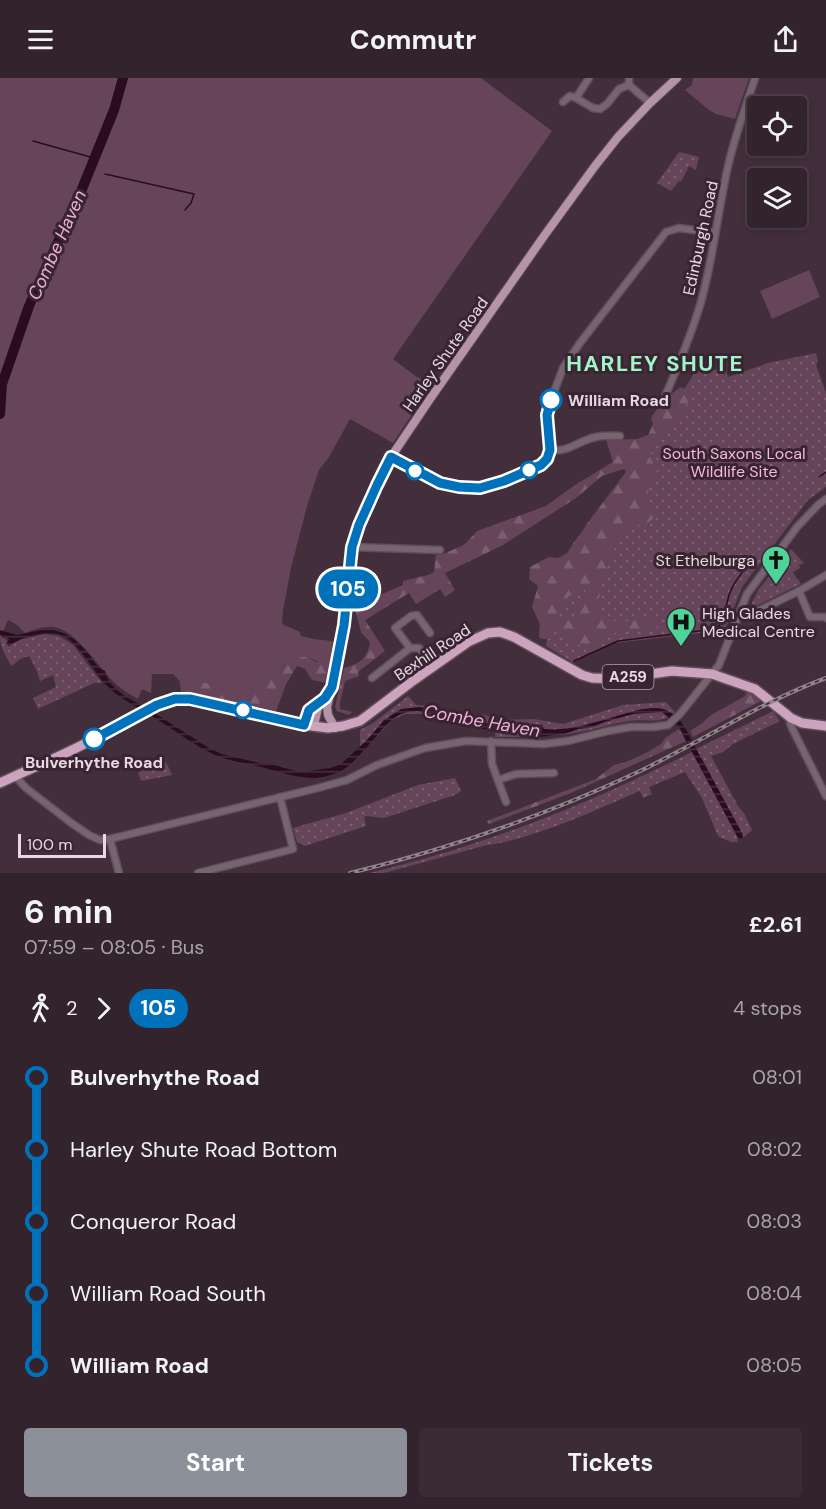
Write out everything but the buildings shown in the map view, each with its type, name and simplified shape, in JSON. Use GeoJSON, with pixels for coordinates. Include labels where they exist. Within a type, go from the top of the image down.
{"type":"FeatureCollection","features":[{"type":"Feature","properties":{"kind":"highway","name":"Bexhill Road"},"geometry":{"type":"LineString","coordinates":[[15,776],[89,742],[150,709],[175,699],[190,699],[309,725],[335,728],[360,721],[468,642],[488,633],[500,632],[574,672],[592,678],[615,679],[672,671],[712,674],[755,689],[791,718],[802,723],[826,726]]}},
{"type":"Feature","properties":{"kind":"highway","name":"A259"},"geometry":{"type":"LineString","coordinates":[[0,783],[15,776]]}},
{"type":"Feature","properties":{"kind":"main road","name":"Harley Shute Road"},"geometry":{"type":"LineString","coordinates":[[335,728],[327,712],[344,625],[352,547],[359,525],[391,457],[544,236],[618,137],[677,78]]}},
{"type":"Feature","properties":{"kind":"main road"},"geometry":{"type":"LineString","coordinates":[[309,725],[309,710],[330,692]]}},
{"type":"Feature","properties":{"kind":"street"},"geometry":{"type":"LineString","coordinates":[[576,98],[589,78]]}},
{"type":"Feature","properties":{"kind":"street","name":"Edinburgh Road"},"geometry":{"type":"LineString","coordinates":[[663,401],[689,341],[701,301],[711,261],[729,163],[755,78]]}},
{"type":"Feature","properties":{"kind":"street"},"geometry":{"type":"LineString","coordinates":[[563,102],[570,96],[593,108],[600,109],[629,81],[650,103]]}},
{"type":"Feature","properties":{"kind":"street"},"geometry":{"type":"LineString","coordinates":[[391,457],[440,483],[459,487],[480,488],[504,481],[541,465],[547,459],[550,450],[547,415],[551,400],[563,368],[580,343],[666,232],[679,228],[715,233]]}},
{"type":"Feature","properties":{"kind":"street"},"geometry":{"type":"LineString","coordinates":[[550,450],[562,451],[594,437],[620,436]]}},
{"type":"Feature","properties":{"kind":"street"},"geometry":{"type":"LineString","coordinates":[[15,776],[26,788],[70,822],[100,840],[347,780],[376,765],[425,748],[466,741],[544,744],[631,727],[669,725],[720,662],[747,594],[797,527],[826,499]]}},
{"type":"Feature","properties":{"kind":"street"},"geometry":{"type":"LineString","coordinates":[[352,547],[440,550]]}},
{"type":"Feature","properties":{"kind":"street"},"geometry":{"type":"LineString","coordinates":[[740,612],[752,614],[826,575]]}},
{"type":"Feature","properties":{"kind":"street"},"geometry":{"type":"LineString","coordinates":[[799,591],[810,617],[826,618]]}},
{"type":"Feature","properties":{"kind":"street"},"geometry":{"type":"LineString","coordinates":[[410,648],[395,628],[411,616],[417,615],[430,633]]}},
{"type":"Feature","properties":{"kind":"street"},"geometry":{"type":"LineString","coordinates":[[372,678],[410,648],[418,648],[433,666]]}},
{"type":"Feature","properties":{"kind":"street"},"geometry":{"type":"LineString","coordinates":[[791,718],[792,728],[826,796]]}},
{"type":"Feature","properties":{"kind":"street"},"geometry":{"type":"LineString","coordinates":[[491,741],[492,764],[506,802]]}},
{"type":"Feature","properties":{"kind":"street"},"geometry":{"type":"LineString","coordinates":[[498,780],[516,774],[554,773]]}},
{"type":"Feature","properties":{"kind":"street"},"geometry":{"type":"LineString","coordinates":[[198,873],[293,849],[280,797]]}},
{"type":"Feature","properties":{"kind":"street"},"geometry":{"type":"LineString","coordinates":[[110,839],[120,873]]}},
{"type":"Feature","properties":{"kind":"green space"},"geometry":{"type":"Polygon","coordinates":[[[0,78],[481,78],[552,131],[393,359],[417,377],[432,384],[393,443],[350,419],[319,470],[291,568],[282,624],[300,632],[301,636],[331,641],[333,653],[329,665],[306,657],[292,657],[265,685],[245,692],[201,682],[181,682],[173,674],[152,674],[151,693],[142,689],[138,699],[114,682],[81,644],[63,630],[46,627],[25,633],[8,620],[0,639],[0,78]]]}},
{"type":"Feature","properties":{"kind":"green space"},"geometry":{"type":"Polygon","coordinates":[[[693,78],[749,78],[735,119],[709,110],[685,90],[692,85],[693,78]]]}},
{"type":"Feature","properties":{"kind":"green space"},"geometry":{"type":"Polygon","coordinates":[[[679,152],[699,157],[696,170],[689,166],[681,182],[679,181],[671,191],[657,183],[679,152]]]}},
{"type":"Feature","properties":{"kind":"green space"},"geometry":{"type":"Polygon","coordinates":[[[809,270],[820,297],[772,319],[760,291],[809,270]]]}},
{"type":"Feature","properties":{"kind":"green space","name":"South Saxons Local Wildlife Site"},"geometry":{"type":"Polygon","coordinates":[[[816,353],[818,361],[816,365],[826,393],[826,487],[808,500],[742,587],[725,630],[615,643],[572,662],[546,646],[554,575],[574,542],[630,471],[698,368],[726,371],[728,377],[768,363],[816,353]]]}},
{"type":"Feature","properties":{"kind":"green space"},"geometry":{"type":"Polygon","coordinates":[[[681,387],[688,391],[690,397],[685,409],[653,446],[650,457],[657,471],[648,492],[648,499],[655,517],[622,535],[608,566],[599,598],[598,610],[605,617],[618,622],[656,618],[659,623],[656,629],[652,632],[620,631],[593,648],[579,645],[560,630],[560,624],[574,618],[585,596],[585,589],[566,597],[559,609],[555,632],[549,639],[542,639],[539,637],[540,624],[532,607],[538,586],[529,579],[530,567],[549,557],[558,558],[571,551],[586,525],[626,472],[624,469],[602,476],[576,498],[503,545],[445,573],[455,590],[445,597],[440,589],[416,604],[409,593],[365,620],[385,651],[358,672],[359,676],[345,681],[340,709],[352,712],[349,715],[337,711],[335,707],[344,668],[362,660],[370,642],[361,632],[354,606],[403,585],[403,581],[434,572],[436,555],[464,545],[477,531],[546,506],[613,462],[606,440],[637,439],[648,435],[653,424],[651,418],[654,413],[668,397],[681,387]]]}},
{"type":"Feature","properties":{"kind":"green space"},"geometry":{"type":"Polygon","coordinates":[[[791,549],[804,563],[793,572],[801,584],[756,606],[753,605],[752,602],[759,589],[791,549]]]}},
{"type":"Feature","properties":{"kind":"green space"},"geometry":{"type":"Polygon","coordinates":[[[44,634],[59,636],[73,645],[102,683],[94,683],[38,709],[33,698],[56,687],[53,675],[40,681],[29,656],[20,659],[12,666],[4,652],[0,637],[6,639],[9,645],[44,634]]]}},
{"type":"Feature","properties":{"kind":"green space"},"geometry":{"type":"Polygon","coordinates":[[[331,641],[339,644],[332,684],[312,680],[305,669],[297,666],[286,684],[276,711],[181,692],[180,682],[174,674],[152,674],[280,670],[292,657],[306,657],[317,662],[333,647],[331,641]]]}},
{"type":"Feature","properties":{"kind":"green space"},"geometry":{"type":"Polygon","coordinates":[[[748,688],[765,699],[693,737],[690,731],[711,715],[745,696],[748,688]]]}},
{"type":"Feature","properties":{"kind":"green space"},"geometry":{"type":"Polygon","coordinates":[[[408,696],[416,705],[436,707],[476,717],[483,714],[499,720],[534,719],[563,724],[623,705],[666,702],[675,712],[659,720],[623,722],[582,732],[515,737],[495,737],[495,729],[459,724],[421,714],[405,714],[392,720],[360,753],[360,730],[373,723],[408,696]]]}},
{"type":"Feature","properties":{"kind":"green space"},"geometry":{"type":"Polygon","coordinates":[[[773,711],[780,721],[733,744],[723,752],[711,756],[752,830],[743,838],[696,749],[773,711]]]}},
{"type":"Feature","properties":{"kind":"green space"},"geometry":{"type":"Polygon","coordinates":[[[679,729],[686,741],[571,793],[489,824],[487,821],[596,779],[614,765],[648,752],[679,729]]]}},
{"type":"Feature","properties":{"kind":"green space"},"geometry":{"type":"Polygon","coordinates":[[[692,752],[737,836],[738,842],[731,842],[718,836],[702,798],[685,772],[649,787],[652,794],[643,798],[640,791],[570,821],[527,836],[384,873],[369,873],[494,837],[574,806],[692,752]]]}},
{"type":"Feature","properties":{"kind":"green space"},"geometry":{"type":"Polygon","coordinates":[[[164,760],[172,775],[141,781],[138,773],[164,760]]]}},
{"type":"Feature","properties":{"kind":"green space"},"geometry":{"type":"Polygon","coordinates":[[[455,778],[461,791],[455,795],[384,818],[364,817],[366,826],[305,846],[297,842],[293,828],[346,813],[418,785],[455,778]]]}},
{"type":"Feature","properties":{"kind":"shaded area"},"geometry":{"type":"Polygon","coordinates":[[[46,629],[72,638],[105,671],[110,682],[119,692],[209,748],[222,754],[301,772],[341,764],[367,740],[384,720],[401,709],[419,707],[440,710],[489,724],[520,727],[542,724],[544,729],[556,729],[580,726],[638,710],[663,709],[675,716],[686,730],[743,838],[740,839],[737,836],[681,730],[662,712],[633,714],[564,734],[540,737],[538,732],[493,731],[436,714],[413,711],[399,715],[389,723],[345,769],[322,777],[303,777],[226,759],[198,746],[112,691],[80,650],[61,635],[48,633],[34,635],[9,646],[6,644],[8,638],[0,635],[0,630],[17,635],[46,629]]]}},
{"type":"Feature","properties":{"kind":"waterway","name":"Combe Haven"},"geometry":{"type":"LineString","coordinates":[[0,414],[2,384],[29,306],[82,189],[114,110],[123,78]]}},
{"type":"Feature","properties":{"kind":"waterway"},"geometry":{"type":"LineString","coordinates":[[33,141],[94,158]]}},
{"type":"Feature","properties":{"kind":"waterway"},"geometry":{"type":"LineString","coordinates":[[105,174],[194,194],[185,210]]}},
{"type":"Feature","properties":{"kind":"waterway"},"geometry":{"type":"LineString","coordinates":[[819,477],[826,472]]}},
{"type":"Feature","properties":{"kind":"waterway"},"geometry":{"type":"LineString","coordinates":[[574,661],[618,641],[699,631],[719,626],[732,589],[750,562]]}},
{"type":"Feature","properties":{"kind":"railway"},"geometry":{"type":"LineString","coordinates":[[350,873],[460,842],[568,803],[638,772],[755,710],[826,678]]}},
{"type":"Feature","properties":{"kind":"bus line","name":"105"},"geometry":{"type":"LineString","coordinates":[[94,739],[157,705],[179,699],[190,699],[248,711],[304,725],[309,710],[325,698],[332,687],[344,625],[352,547],[359,525],[391,457],[440,483],[480,488],[504,481],[541,465],[547,459],[550,450],[547,415],[551,400]]}},
{"type":"Feature","properties":{"kind":"place","name":"William Road"},"geometry":{"type":"Point","coordinates":[551,400]}},
{"type":"Feature","properties":{"kind":"place","name":"St Ethelburga"},"geometry":{"type":"Point","coordinates":[776,586]}},
{"type":"Feature","properties":{"kind":"place","name":"High Glades Medical Centre"},"geometry":{"type":"Point","coordinates":[681,648]}},
{"type":"Feature","properties":{"kind":"place","name":"Bulverhythe Road"},"geometry":{"type":"Point","coordinates":[94,739]}},
{"type":"Feature","properties":{"kind":"district","name":"HARLEY SHUTE"},"geometry":{"type":"Point","coordinates":[655,363]}}]}
